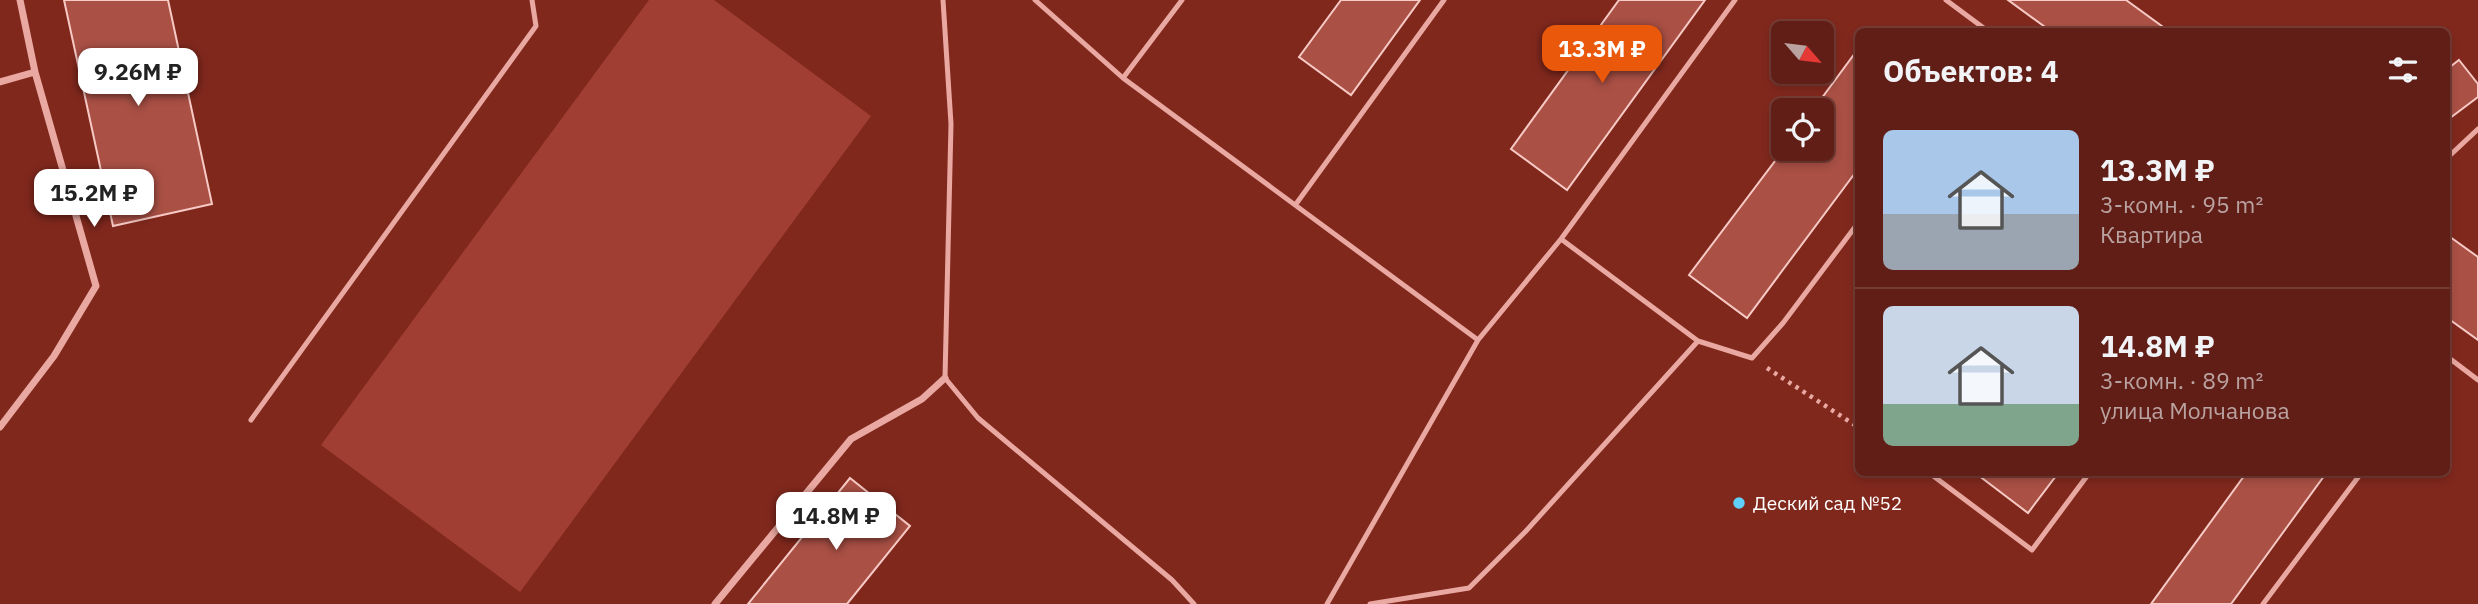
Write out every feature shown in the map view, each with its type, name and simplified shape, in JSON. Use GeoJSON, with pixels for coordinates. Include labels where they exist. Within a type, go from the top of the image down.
{"type":"FeatureCollection","features":[{"type":"Feature","properties":{"kind":"street"},"geometry":{"type":"LineString","coordinates":[[0,428],[54,356],[96,286],[35,72],[20,0]]}},
{"type":"Feature","properties":{"kind":"street"},"geometry":{"type":"LineString","coordinates":[[0,82],[35,72]]}},
{"type":"Feature","properties":{"kind":"street"},"geometry":{"type":"LineString","coordinates":[[715,604],[850,439],[922,400],[945,378]]}},
{"type":"Feature","properties":{"kind":"lane"},"geometry":{"type":"LineString","coordinates":[[251,419],[536,26],[532,0]]}},
{"type":"Feature","properties":{"kind":"lane"},"geometry":{"type":"LineString","coordinates":[[943,0],[951,124],[945,378],[978,418],[1172,580],[1194,604]]}},
{"type":"Feature","properties":{"kind":"lane"},"geometry":{"type":"LineString","coordinates":[[1035,0],[1123,78],[1478,340]]}},
{"type":"Feature","properties":{"kind":"lane"},"geometry":{"type":"LineString","coordinates":[[1123,78],[1182,0]]}},
{"type":"Feature","properties":{"kind":"lane"},"geometry":{"type":"LineString","coordinates":[[1296,204],[1444,0]]}},
{"type":"Feature","properties":{"kind":"lane"},"geometry":{"type":"LineString","coordinates":[[1327,604],[1478,340],[1561,239],[1735,0]]}},
{"type":"Feature","properties":{"kind":"lane"},"geometry":{"type":"LineString","coordinates":[[1945,0],[1984,28]]}},
{"type":"Feature","properties":{"kind":"lane"},"geometry":{"type":"LineString","coordinates":[[2450,155],[2478,129]]}},
{"type":"Feature","properties":{"kind":"lane"},"geometry":{"type":"LineString","coordinates":[[1561,239],[1698,341],[1752,358],[1783,323],[1855,227]]}},
{"type":"Feature","properties":{"kind":"lane"},"geometry":{"type":"LineString","coordinates":[[1370,604],[1469,588],[1525,531],[1698,341]]}},
{"type":"Feature","properties":{"kind":"lane"},"geometry":{"type":"LineString","coordinates":[[2450,361],[2478,380]]}},
{"type":"Feature","properties":{"kind":"lane"},"geometry":{"type":"LineString","coordinates":[[1933,476],[2032,551],[2087,476]]}},
{"type":"Feature","properties":{"kind":"lane"},"geometry":{"type":"LineString","coordinates":[[2263,604],[2359,476]]}},
{"type":"Feature","properties":{"kind":"path"},"geometry":{"type":"LineString","coordinates":[[1752,358],[1855,425]]}},
{"type":"Feature","properties":{"kind":"shaded area"},"geometry":{"type":"Polygon","coordinates":[[[649,0],[714,0],[871,116],[520,592],[321,445],[649,0]]]}},
{"type":"Feature","properties":{"kind":"building"},"geometry":{"type":"Polygon","coordinates":[[[64,0],[168,0],[212,204],[113,226],[64,0]]]}},
{"type":"Feature","properties":{"kind":"building"},"geometry":{"type":"Polygon","coordinates":[[[1341,0],[1420,0],[1351,95],[1299,57],[1341,0]]]}},
{"type":"Feature","properties":{"kind":"building"},"geometry":{"type":"Polygon","coordinates":[[[1619,0],[1705,0],[1567,190],[1511,149],[1619,0]]]}},
{"type":"Feature","properties":{"kind":"building"},"geometry":{"type":"Polygon","coordinates":[[[2008,0],[2126,0],[2164,28],[2046,28],[2008,0]]]}},
{"type":"Feature","properties":{"kind":"building"},"geometry":{"type":"Polygon","coordinates":[[[1855,53],[1855,173],[1747,318],[1689,275],[1775,161],[1834,161],[1834,98],[1822,98],[1855,53]]]}},
{"type":"Feature","properties":{"kind":"building"},"geometry":{"type":"Polygon","coordinates":[[[2459,60],[2478,84],[2478,97],[2450,118],[2450,67],[2459,60]]]}},
{"type":"Feature","properties":{"kind":"building"},"geometry":{"type":"Polygon","coordinates":[[[2450,237],[2478,257],[2478,340],[2450,320],[2450,237]]]}},
{"type":"Feature","properties":{"kind":"building"},"geometry":{"type":"Polygon","coordinates":[[[1979,476],[2056,476],[2028,513],[1979,476]]]}},
{"type":"Feature","properties":{"kind":"building"},"geometry":{"type":"Polygon","coordinates":[[[2244,476],[2324,476],[2231,604],[2151,604],[2244,476]]]}},
{"type":"Feature","properties":{"kind":"building"},"geometry":{"type":"Polygon","coordinates":[[[850,478],[910,526],[847,604],[748,604],[850,478]]]}},
{"type":"Feature","properties":{"kind":"place","name":"Деский сад №52"},"geometry":{"type":"Point","coordinates":[1739,503]}}]}
